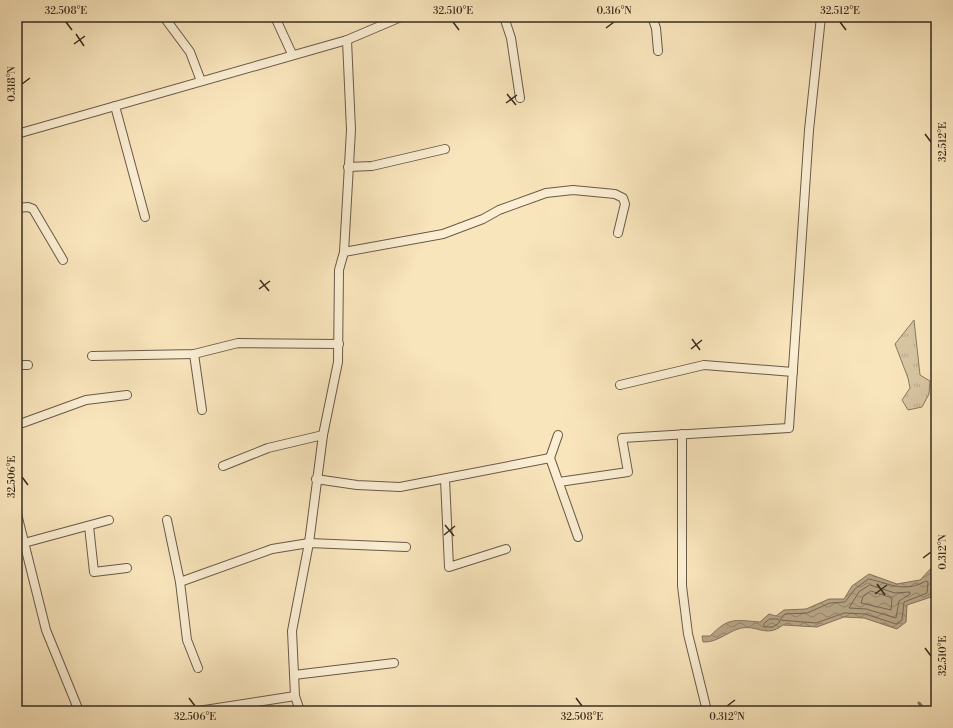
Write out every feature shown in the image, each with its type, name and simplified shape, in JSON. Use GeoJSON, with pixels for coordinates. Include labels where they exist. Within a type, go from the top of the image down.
{"type":"FeatureCollection","features":[{"type":"Feature","properties":{"kind":"street"},"geometry":{"type":"LineString","coordinates":[[164,17],[190,52],[201,81]]}},
{"type":"Feature","properties":{"kind":"street"},"geometry":{"type":"LineString","coordinates":[[275,17],[292,54]]}},
{"type":"Feature","properties":{"kind":"street"},"geometry":{"type":"LineString","coordinates":[[17,133],[292,54],[347,40],[401,17]]}},
{"type":"Feature","properties":{"kind":"street"},"geometry":{"type":"LineString","coordinates":[[504,17],[511,38],[520,98]]}},
{"type":"Feature","properties":{"kind":"street"},"geometry":{"type":"LineString","coordinates":[[652,17],[656,28],[658,51]]}},
{"type":"Feature","properties":{"kind":"street"},"geometry":{"type":"LineString","coordinates":[[559,482],[628,472],[622,438],[789,428],[810,130],[821,17]]}},
{"type":"Feature","properties":{"kind":"street"},"geometry":{"type":"LineString","coordinates":[[300,711],[296,696],[292,631],[309,543],[316,479],[323,435],[338,362],[339,270],[344,252],[351,130],[347,40]]}},
{"type":"Feature","properties":{"kind":"street"},"geometry":{"type":"LineString","coordinates":[[115,106],[144,217]]}},
{"type":"Feature","properties":{"kind":"street"},"geometry":{"type":"LineString","coordinates":[[348,167],[372,166],[445,149]]}},
{"type":"Feature","properties":{"kind":"street"},"geometry":{"type":"LineString","coordinates":[[344,252],[443,234],[483,219],[499,210],[546,193],[573,190],[615,194],[623,198],[625,204],[618,233]]}},
{"type":"Feature","properties":{"kind":"street"},"geometry":{"type":"LineString","coordinates":[[17,208],[28,206],[33,209],[63,260]]}},
{"type":"Feature","properties":{"kind":"street"},"geometry":{"type":"LineString","coordinates":[[92,356],[194,354],[238,343],[339,344]]}},
{"type":"Feature","properties":{"kind":"street"},"geometry":{"type":"LineString","coordinates":[[194,354],[202,410]]}},
{"type":"Feature","properties":{"kind":"street"},"geometry":{"type":"LineString","coordinates":[[620,385],[704,364],[793,372]]}},
{"type":"Feature","properties":{"kind":"street"},"geometry":{"type":"LineString","coordinates":[[17,365],[28,365]]}},
{"type":"Feature","properties":{"kind":"street"},"geometry":{"type":"LineString","coordinates":[[17,425],[86,400],[127,395]]}},
{"type":"Feature","properties":{"kind":"street"},"geometry":{"type":"LineString","coordinates":[[682,434],[682,586],[688,634],[708,711]]}},
{"type":"Feature","properties":{"kind":"street"},"geometry":{"type":"LineString","coordinates":[[224,466],[268,448],[323,435]]}},
{"type":"Feature","properties":{"kind":"street"},"geometry":{"type":"LineString","coordinates":[[558,435],[550,458],[578,537]]}},
{"type":"Feature","properties":{"kind":"street"},"geometry":{"type":"LineString","coordinates":[[316,479],[356,485],[400,488],[550,458]]}},
{"type":"Feature","properties":{"kind":"street"},"geometry":{"type":"LineString","coordinates":[[445,479],[449,567],[506,549]]}},
{"type":"Feature","properties":{"kind":"street"},"geometry":{"type":"LineString","coordinates":[[17,514],[46,630],[79,711]]}},
{"type":"Feature","properties":{"kind":"street"},"geometry":{"type":"LineString","coordinates":[[24,543],[109,520]]}},
{"type":"Feature","properties":{"kind":"street"},"geometry":{"type":"LineString","coordinates":[[167,520],[180,582],[187,640],[198,668]]}},
{"type":"Feature","properties":{"kind":"street"},"geometry":{"type":"LineString","coordinates":[[89,526],[94,572],[127,568]]}},
{"type":"Feature","properties":{"kind":"street"},"geometry":{"type":"LineString","coordinates":[[180,582],[272,549],[309,543],[406,547]]}},
{"type":"Feature","properties":{"kind":"street"},"geometry":{"type":"LineString","coordinates":[[294,674],[394,663]]}},
{"type":"Feature","properties":{"kind":"street"},"geometry":{"type":"LineString","coordinates":[[198,711],[296,696]]}},
{"type":"Feature","properties":{"kind":"green space"},"geometry":{"type":"Polygon","coordinates":[[[914,320],[920,375],[930,381],[929,394],[922,407],[908,410],[902,400],[910,388],[908,378],[895,344],[914,320]]]}},
{"type":"Feature","properties":{"kind":"water"},"geometry":{"type":"Polygon","coordinates":[[[936,563],[936,567],[932,573],[931,597],[907,605],[906,622],[897,629],[864,618],[844,617],[817,627],[783,625],[771,631],[751,628],[738,629],[712,641],[703,642],[702,636],[710,636],[722,626],[732,621],[760,622],[769,614],[776,616],[784,610],[806,609],[829,599],[844,599],[852,586],[869,574],[897,584],[920,580],[936,563]]]}},
{"type":"Feature","properties":{"kind":"waterway"},"geometry":{"type":"LineString","coordinates":[[919,703],[926,711]]}}]}
